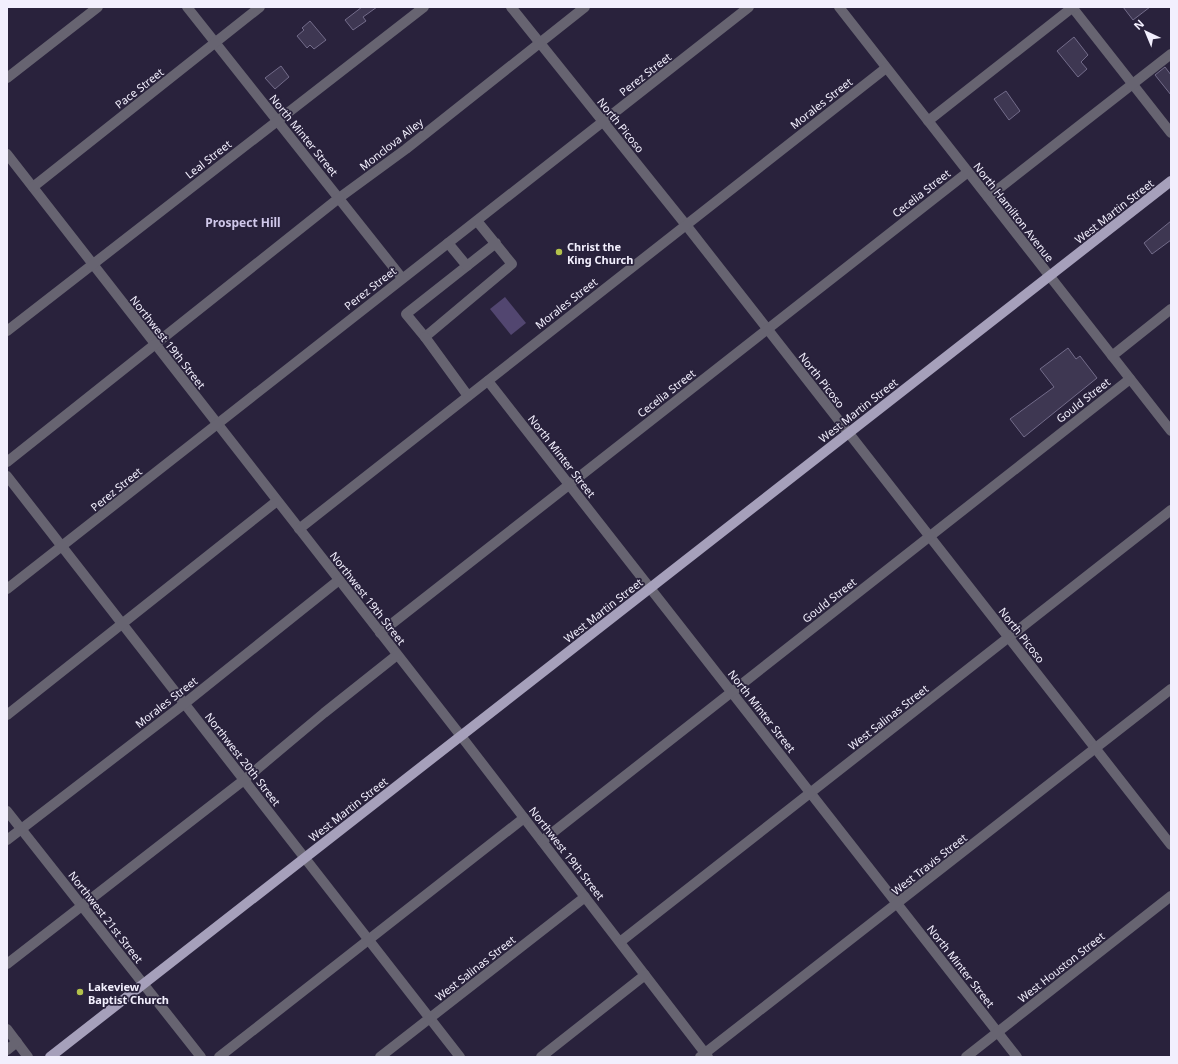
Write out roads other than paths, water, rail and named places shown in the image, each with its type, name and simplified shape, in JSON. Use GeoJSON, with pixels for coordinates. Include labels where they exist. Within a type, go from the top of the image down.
{"type":"FeatureCollection","features":[{"type":"Feature","properties":{"kind":"main road","name":"West Martin Street"},"geometry":{"type":"LineString","coordinates":[[50,1057],[1171,181]]}},
{"type":"Feature","properties":{"kind":"street"},"geometry":{"type":"LineString","coordinates":[[7,78],[98,7]]}},
{"type":"Feature","properties":{"kind":"street","name":"North Minter Street"},"geometry":{"type":"LineString","coordinates":[[187,7],[402,278]]}},
{"type":"Feature","properties":{"kind":"street","name":"Pace Street"},"geometry":{"type":"LineString","coordinates":[[33,187],[260,7]]}},
{"type":"Feature","properties":{"kind":"street","name":"Leal Street"},"geometry":{"type":"LineString","coordinates":[[7,331],[424,7]]}},
{"type":"Feature","properties":{"kind":"street","name":"North Picoso"},"geometry":{"type":"LineString","coordinates":[[511,7],[686,225],[1171,845]]}},
{"type":"Feature","properties":{"kind":"street","name":"Monclova Alley"},"geometry":{"type":"LineString","coordinates":[[7,462],[154,344],[585,7]]}},
{"type":"Feature","properties":{"kind":"street","name":"Perez Street"},"geometry":{"type":"LineString","coordinates":[[7,589],[749,7]]}},
{"type":"Feature","properties":{"kind":"street","name":"North Hamilton Avenue"},"geometry":{"type":"LineString","coordinates":[[838,7],[1171,431]]}},
{"type":"Feature","properties":{"kind":"street"},"geometry":{"type":"LineString","coordinates":[[928,121],[1072,7],[1171,133]]}},
{"type":"Feature","properties":{"kind":"street"},"geometry":{"type":"LineString","coordinates":[[988,197],[1171,54]]}},
{"type":"Feature","properties":{"kind":"street","name":"Morales Street"},"geometry":{"type":"LineString","coordinates":[[299,529],[886,68]]}},
{"type":"Feature","properties":{"kind":"street","name":"Northwest 19th Street"},"geometry":{"type":"LineString","coordinates":[[7,154],[216,424],[461,736],[620,942],[704,1056]]}},
{"type":"Feature","properties":{"kind":"street","name":"Cecelia Street"},"geometry":{"type":"LineString","coordinates":[[380,633],[968,172]]}},
{"type":"Feature","properties":{"kind":"street"},"geometry":{"type":"LineString","coordinates":[[425,337],[512,264],[477,221]]}},
{"type":"Feature","properties":{"kind":"street"},"geometry":{"type":"LineString","coordinates":[[448,243],[467,266]]}},
{"type":"Feature","properties":{"kind":"street"},"geometry":{"type":"LineString","coordinates":[[468,396],[425,337],[406,314],[496,243]]}},
{"type":"Feature","properties":{"kind":"street"},"geometry":{"type":"LineString","coordinates":[[1112,356],[1171,309]]}},
{"type":"Feature","properties":{"kind":"street","name":"Gould Street"},"geometry":{"type":"LineString","coordinates":[[542,841],[1130,379]]}},
{"type":"Feature","properties":{"kind":"street","name":"North Minter Street"},"geometry":{"type":"LineString","coordinates":[[488,381],[1017,1057]]}},
{"type":"Feature","properties":{"kind":"street","name":"Northwest 20th Street"},"geometry":{"type":"LineString","coordinates":[[7,476],[460,1057]]}},
{"type":"Feature","properties":{"kind":"street"},"geometry":{"type":"LineString","coordinates":[[7,715],[277,501]]}},
{"type":"Feature","properties":{"kind":"street","name":"West Salinas Street"},"geometry":{"type":"LineString","coordinates":[[620,942],[1171,510]]}},
{"type":"Feature","properties":{"kind":"street","name":"Morales Street"},"geometry":{"type":"LineString","coordinates":[[7,840],[184,704],[339,580]]}},
{"type":"Feature","properties":{"kind":"street"},"geometry":{"type":"LineString","coordinates":[[7,964],[244,780],[324,713],[397,655]]}},
{"type":"Feature","properties":{"kind":"street","name":"West Travis Street"},"geometry":{"type":"LineString","coordinates":[[704,1056],[1171,689]]}},
{"type":"Feature","properties":{"kind":"street","name":"Northwest 21st Street"},"geometry":{"type":"LineString","coordinates":[[7,811],[201,1057]]}},
{"type":"Feature","properties":{"kind":"street"},"geometry":{"type":"LineString","coordinates":[[219,1057],[369,941],[524,818]]}},
{"type":"Feature","properties":{"kind":"street","name":"West Houston Street"},"geometry":{"type":"LineString","coordinates":[[966,1057],[1171,896]]}},
{"type":"Feature","properties":{"kind":"street","name":"West Salinas Street"},"geometry":{"type":"LineString","coordinates":[[380,1057],[585,897]]}},
{"type":"Feature","properties":{"kind":"street"},"geometry":{"type":"LineString","coordinates":[[541,1057],[645,975]]}},
{"type":"Feature","properties":{"kind":"street"},"geometry":{"type":"LineString","coordinates":[[7,1028],[28,1057]]}},
{"type":"Feature","properties":{"kind":"street"},"geometry":{"type":"LineString","coordinates":[[7,1050],[16,1042]]}},
{"type":"Feature","properties":{"kind":"place","name":"Christ the King Church"},"geometry":{"type":"Point","coordinates":[559,252]}},
{"type":"Feature","properties":{"kind":"place","name":"Lakeview Baptist Church"},"geometry":{"type":"Point","coordinates":[80,992]}},
{"type":"Feature","properties":{"kind":"district","name":"Prospect Hill"},"geometry":{"type":"Point","coordinates":[243,222]}}]}
